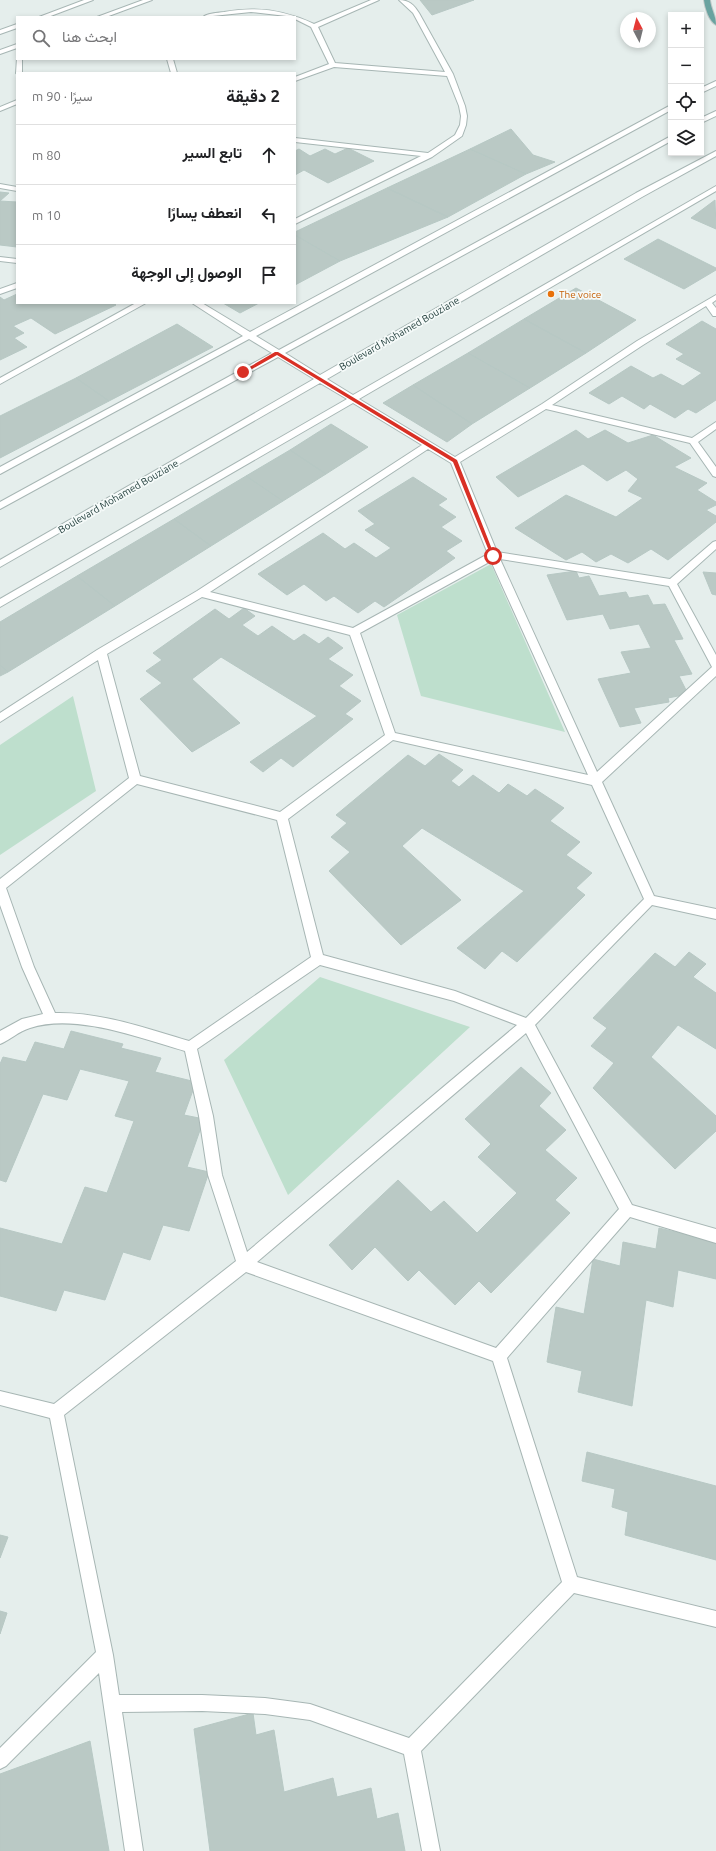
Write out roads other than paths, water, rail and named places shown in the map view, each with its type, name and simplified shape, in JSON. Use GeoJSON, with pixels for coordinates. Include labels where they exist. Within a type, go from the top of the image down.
{"type":"FeatureCollection","features":[{"type":"Feature","properties":{"kind":"main road"},"geometry":{"type":"LineString","coordinates":[[707,0],[708,8],[716,23]]}},
{"type":"Feature","properties":{"kind":"street"},"geometry":{"type":"LineString","coordinates":[[45,16],[90,0]]}},
{"type":"Feature","properties":{"kind":"street"},"geometry":{"type":"LineString","coordinates":[[103,16],[148,0]]}},
{"type":"Feature","properties":{"kind":"street"},"geometry":{"type":"LineString","coordinates":[[314,26],[376,0]]}},
{"type":"Feature","properties":{"kind":"street"},"geometry":{"type":"LineString","coordinates":[[296,222],[429,155],[458,136],[463,125],[464,116],[462,106],[450,74],[412,7],[402,0]]}},
{"type":"Feature","properties":{"kind":"street"},"geometry":{"type":"LineString","coordinates":[[214,16],[252,11],[291,16]]}},
{"type":"Feature","properties":{"kind":"street"},"geometry":{"type":"LineString","coordinates":[[296,17],[314,26],[333,65]]}},
{"type":"Feature","properties":{"kind":"street"},"geometry":{"type":"LineString","coordinates":[[0,32],[16,26]]}},
{"type":"Feature","properties":{"kind":"street"},"geometry":{"type":"LineString","coordinates":[[0,52],[16,46]]}},
{"type":"Feature","properties":{"kind":"street"},"geometry":{"type":"LineString","coordinates":[[19,60],[19,72]]}},
{"type":"Feature","properties":{"kind":"street"},"geometry":{"type":"LineString","coordinates":[[170,60],[174,72]]}},
{"type":"Feature","properties":{"kind":"street"},"geometry":{"type":"LineString","coordinates":[[296,79],[333,65],[450,74]]}},
{"type":"Feature","properties":{"kind":"street"},"geometry":{"type":"LineString","coordinates":[[704,89],[716,83]]}},
{"type":"Feature","properties":{"kind":"street"},"geometry":{"type":"LineString","coordinates":[[0,110],[16,102]]}},
{"type":"Feature","properties":{"kind":"street"},"geometry":{"type":"LineString","coordinates":[[0,471],[668,109]]}},
{"type":"Feature","properties":{"kind":"street"},"geometry":{"type":"LineString","coordinates":[[704,120],[716,114]]}},
{"type":"Feature","properties":{"kind":"street"},"geometry":{"type":"LineString","coordinates":[[296,140],[429,155]]}},
{"type":"Feature","properties":{"kind":"street"},"geometry":{"type":"LineString","coordinates":[[0,506],[668,140]]}},
{"type":"Feature","properties":{"kind":"street","name":"Boulevard Mohamed Bouziane"},"geometry":{"type":"LineString","coordinates":[[0,564],[639,195],[716,153]]}},
{"type":"Feature","properties":{"kind":"street"},"geometry":{"type":"LineString","coordinates":[[0,186],[16,189]]}},
{"type":"Feature","properties":{"kind":"street"},"geometry":{"type":"LineString","coordinates":[[0,604],[716,188]]}},
{"type":"Feature","properties":{"kind":"street"},"geometry":{"type":"LineString","coordinates":[[0,259],[16,261]]}},
{"type":"Feature","properties":{"kind":"street"},"geometry":{"type":"LineString","coordinates":[[0,292],[16,285]]}},
{"type":"Feature","properties":{"kind":"street"},"geometry":{"type":"LineString","coordinates":[[455,461],[545,406],[640,343],[716,297]]}},
{"type":"Feature","properties":{"kind":"street"},"geometry":{"type":"LineString","coordinates":[[708,303],[716,314]]}},
{"type":"Feature","properties":{"kind":"street"},"geometry":{"type":"LineString","coordinates":[[0,381],[140,304]]}},
{"type":"Feature","properties":{"kind":"street"},"geometry":{"type":"LineString","coordinates":[[198,304],[455,461],[493,556],[650,900]]}},
{"type":"Feature","properties":{"kind":"street"},"geometry":{"type":"LineString","coordinates":[[545,406],[693,441],[716,474]]}},
{"type":"Feature","properties":{"kind":"street"},"geometry":{"type":"LineString","coordinates":[[693,441],[716,426]]}},
{"type":"Feature","properties":{"kind":"street"},"geometry":{"type":"LineString","coordinates":[[0,718],[101,653],[201,593],[428,445]]}},
{"type":"Feature","properties":{"kind":"street"},"geometry":{"type":"LineString","coordinates":[[201,593],[354,632],[493,556],[672,582],[716,544]]}},
{"type":"Feature","properties":{"kind":"street"},"geometry":{"type":"LineString","coordinates":[[672,582],[716,664]]}},
{"type":"Feature","properties":{"kind":"street"},"geometry":{"type":"LineString","coordinates":[[354,632],[391,736]]}},
{"type":"Feature","properties":{"kind":"street"},"geometry":{"type":"LineString","coordinates":[[101,653],[135,779]]}},
{"type":"Feature","properties":{"kind":"street"},"geometry":{"type":"LineString","coordinates":[[595,782],[716,670]]}},
{"type":"Feature","properties":{"kind":"street"},"geometry":{"type":"LineString","coordinates":[[282,817],[391,736],[595,782]]}},
{"type":"Feature","properties":{"kind":"street"},"geometry":{"type":"LineString","coordinates":[[135,779],[282,817]]}},
{"type":"Feature","properties":{"kind":"street"},"geometry":{"type":"LineString","coordinates":[[51,1019],[28,967],[0,887],[135,779]]}},
{"type":"Feature","properties":{"kind":"street"},"geometry":{"type":"LineString","coordinates":[[282,817],[318,959]]}},
{"type":"Feature","properties":{"kind":"street"},"geometry":{"type":"LineString","coordinates":[[650,900],[716,914]]}},
{"type":"Feature","properties":{"kind":"street"},"geometry":{"type":"LineString","coordinates":[[56,1412],[244,1264],[528,1024],[650,900]]}},
{"type":"Feature","properties":{"kind":"street"},"geometry":{"type":"LineString","coordinates":[[0,1038],[30,1022],[51,1019],[103,1024],[190,1047],[318,959],[455,996],[528,1024],[627,1210],[716,1236]]}},
{"type":"Feature","properties":{"kind":"street"},"geometry":{"type":"LineString","coordinates":[[190,1047],[206,1116],[215,1175],[244,1264]]}},
{"type":"Feature","properties":{"kind":"street"},"geometry":{"type":"LineString","coordinates":[[499,1356],[627,1210]]}},
{"type":"Feature","properties":{"kind":"street"},"geometry":{"type":"LineString","coordinates":[[244,1264],[499,1356]]}},
{"type":"Feature","properties":{"kind":"street"},"geometry":{"type":"LineString","coordinates":[[499,1356],[571,1584]]}},
{"type":"Feature","properties":{"kind":"street"},"geometry":{"type":"LineString","coordinates":[[0,1398],[56,1412]]}},
{"type":"Feature","properties":{"kind":"street"},"geometry":{"type":"LineString","coordinates":[[56,1412],[105,1655],[134,1851]]}},
{"type":"Feature","properties":{"kind":"street"},"geometry":{"type":"LineString","coordinates":[[571,1584],[716,1619]]}},
{"type":"Feature","properties":{"kind":"street"},"geometry":{"type":"LineString","coordinates":[[412,1748],[571,1584]]}},
{"type":"Feature","properties":{"kind":"street"},"geometry":{"type":"LineString","coordinates":[[0,1760],[105,1655]]}},
{"type":"Feature","properties":{"kind":"street"},"geometry":{"type":"LineString","coordinates":[[112,1704],[202,1703],[265,1706],[310,1712],[412,1748]]}},
{"type":"Feature","properties":{"kind":"street"},"geometry":{"type":"LineString","coordinates":[[412,1748],[431,1851]]}},
{"type":"Feature","properties":{"kind":"place","name":"The voice"},"geometry":{"type":"Point","coordinates":[551,294]}}]}
